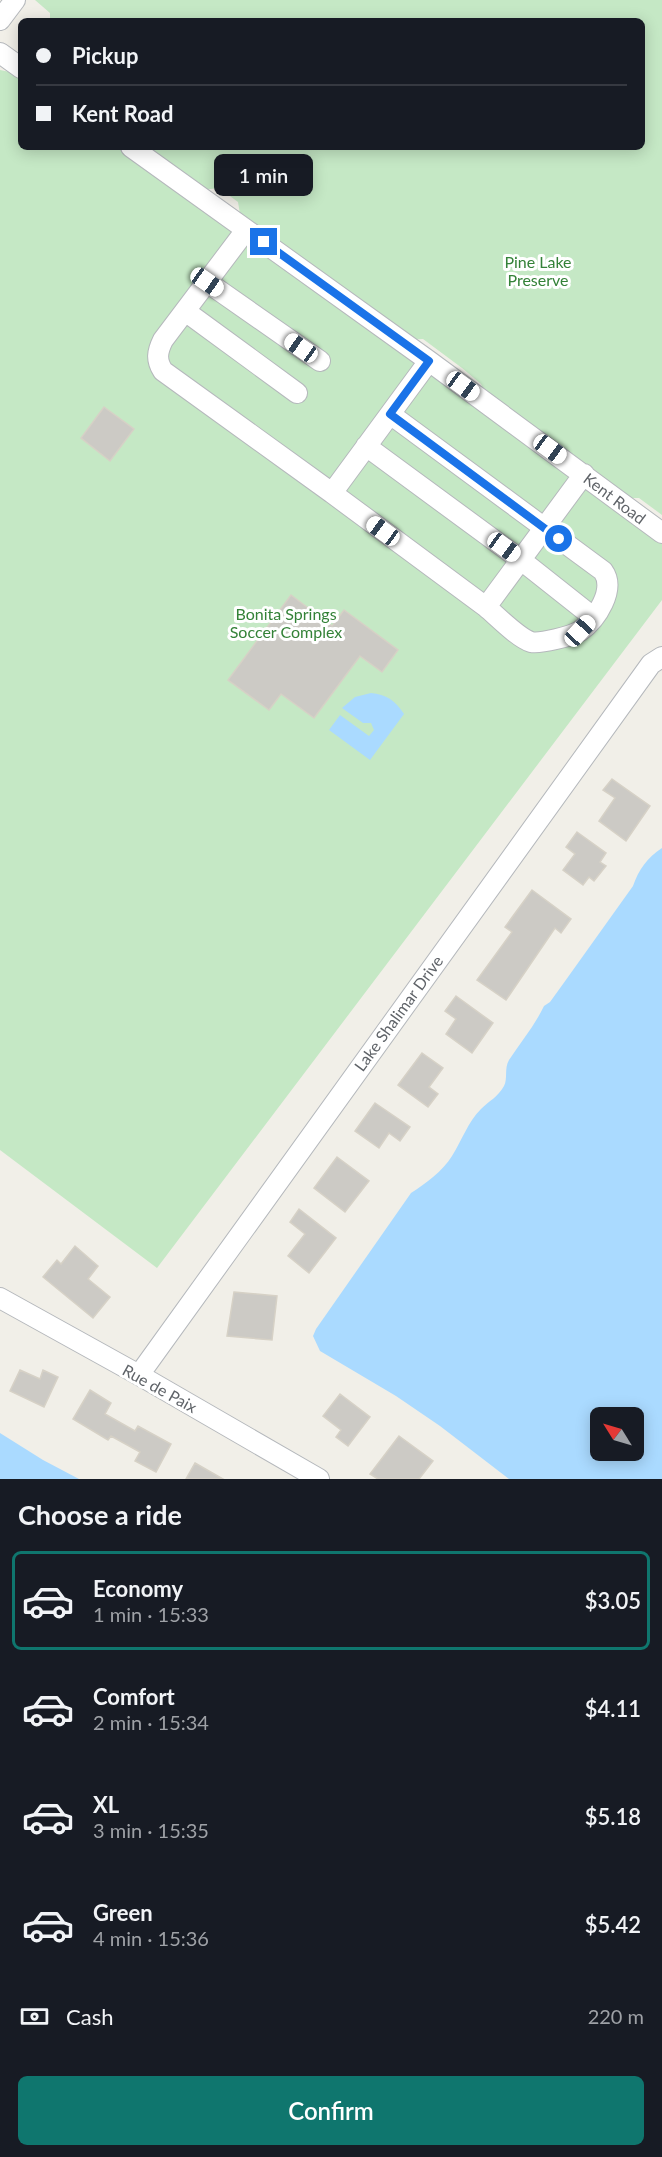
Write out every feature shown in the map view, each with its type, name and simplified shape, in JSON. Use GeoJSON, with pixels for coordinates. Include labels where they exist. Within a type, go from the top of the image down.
{"type":"FeatureCollection","features":[{"type":"Feature","properties":{"kind":"street"},"geometry":{"type":"LineString","coordinates":[[0,20],[15,0]]}},
{"type":"Feature","properties":{"kind":"street"},"geometry":{"type":"LineString","coordinates":[[0,53],[18,66]]}},
{"type":"Feature","properties":{"kind":"street","name":"Kent Road"},"geometry":{"type":"LineString","coordinates":[[134,150],[429,361],[662,533]]}},
{"type":"Feature","properties":{"kind":"street"},"geometry":{"type":"LineString","coordinates":[[246,230],[160,347],[158,359],[163,371],[332,493],[530,642],[540,642],[580,631],[604,602],[609,586],[608,578],[603,571],[390,414]]}},
{"type":"Feature","properties":{"kind":"street"},"geometry":{"type":"LineString","coordinates":[[207,282],[320,361]]}},
{"type":"Feature","properties":{"kind":"street"},"geometry":{"type":"LineString","coordinates":[[185,311],[297,393]]}},
{"type":"Feature","properties":{"kind":"street"},"geometry":{"type":"LineString","coordinates":[[332,493],[429,361]]}},
{"type":"Feature","properties":{"kind":"street"},"geometry":{"type":"LineString","coordinates":[[366,446],[521,560],[593,617]]}},
{"type":"Feature","properties":{"kind":"street"},"geometry":{"type":"LineString","coordinates":[[486,607],[584,474]]}},
{"type":"Feature","properties":{"kind":"street","name":"Lake Shalimar Drive"},"geometry":{"type":"LineString","coordinates":[[139,1375],[651,664],[662,657]]}},
{"type":"Feature","properties":{"kind":"street","name":"Rue de Paix"},"geometry":{"type":"LineString","coordinates":[[0,1298],[319,1479]]}},
{"type":"Feature","properties":{"kind":"green space","name":"Pine Lake Preserve"},"geometry":{"type":"Polygon","coordinates":[[[35,0],[662,0],[662,515],[639,498],[613,498],[492,410],[481,384],[423,339],[403,340],[242,226],[238,202],[219,188],[202,190],[139,150],[645,150],[645,18],[50,18],[50,13],[35,0]]]}},
{"type":"Feature","properties":{"kind":"green space","name":"Bonita Springs Soccer Complex"},"geometry":{"type":"Polygon","coordinates":[[[0,70],[10,72],[18,78],[18,150],[121,150],[222,220],[662,542],[662,600],[157,1268],[0,1150],[0,70]]]}},
{"type":"Feature","properties":{"kind":"water"},"geometry":{"type":"Polygon","coordinates":[[[371,693],[390,699],[404,714],[370,760],[329,730],[340,715],[369,736],[374,730],[371,723],[363,723],[342,708],[355,697],[371,693]]]}},
{"type":"Feature","properties":{"kind":"water"},"geometry":{"type":"Polygon","coordinates":[[[662,848],[662,1479],[509,1479],[440,1426],[396,1396],[320,1351],[313,1336],[411,1193],[444,1167],[476,1114],[502,1090],[509,1060],[544,1006],[550,1002],[633,886],[648,860],[662,848]]]}},
{"type":"Feature","properties":{"kind":"water"},"geometry":{"type":"Polygon","coordinates":[[[0,1433],[43,1460],[79,1479],[0,1479],[0,1433]]]}},
{"type":"Feature","properties":{"kind":"building"},"geometry":{"type":"Polygon","coordinates":[[[104,407],[134,429],[110,461],[81,438],[104,407]]]}},
{"type":"Feature","properties":{"kind":"building"},"geometry":{"type":"Polygon","coordinates":[[[291,595],[332,626],[344,610],[398,650],[382,672],[360,656],[314,718],[281,694],[269,710],[228,680],[291,595]]]}},
{"type":"Feature","properties":{"kind":"building"},"geometry":{"type":"Polygon","coordinates":[[[612,779],[650,806],[626,841],[599,821],[615,798],[603,790],[612,779]]]}},
{"type":"Feature","properties":{"kind":"building"},"geometry":{"type":"Polygon","coordinates":[[[577,832],[606,853],[600,862],[606,866],[594,881],[589,877],[583,885],[563,870],[575,854],[566,847],[577,832]]]}},
{"type":"Feature","properties":{"kind":"building"},"geometry":{"type":"Polygon","coordinates":[[[532,890],[571,919],[561,933],[555,928],[506,1000],[477,980],[512,932],[505,927],[532,890]]]}},
{"type":"Feature","properties":{"kind":"building"},"geometry":{"type":"Polygon","coordinates":[[[456,996],[493,1023],[472,1053],[446,1034],[456,1019],[445,1011],[456,996]]]}},
{"type":"Feature","properties":{"kind":"building"},"geometry":{"type":"Polygon","coordinates":[[[422,1053],[443,1068],[429,1087],[438,1094],[428,1107],[398,1085],[422,1053]]]}},
{"type":"Feature","properties":{"kind":"building"},"geometry":{"type":"Polygon","coordinates":[[[375,1103],[410,1127],[400,1141],[389,1133],[379,1148],[355,1131],[375,1103]]]}},
{"type":"Feature","properties":{"kind":"building"},"geometry":{"type":"Polygon","coordinates":[[[337,1157],[369,1181],[345,1212],[314,1188],[337,1157]]]}},
{"type":"Feature","properties":{"kind":"building"},"geometry":{"type":"Polygon","coordinates":[[[299,1209],[336,1238],[309,1273],[288,1256],[305,1234],[290,1222],[299,1209]]]}},
{"type":"Feature","properties":{"kind":"building"},"geometry":{"type":"Polygon","coordinates":[[[75,1246],[98,1266],[88,1279],[110,1297],[93,1318],[43,1277],[57,1260],[61,1264],[75,1246]]]}},
{"type":"Feature","properties":{"kind":"building"},"geometry":{"type":"Polygon","coordinates":[[[234,1292],[277,1296],[272,1340],[227,1336],[234,1292]]]}},
{"type":"Feature","properties":{"kind":"building"},"geometry":{"type":"Polygon","coordinates":[[[20,1370],[40,1379],[43,1370],[58,1377],[44,1407],[10,1391],[20,1370]]]}},
{"type":"Feature","properties":{"kind":"building"},"geometry":{"type":"Polygon","coordinates":[[[90,1390],[111,1403],[105,1414],[135,1431],[138,1426],[171,1444],[156,1472],[135,1461],[140,1452],[111,1436],[108,1440],[73,1419],[90,1390]]]}},
{"type":"Feature","properties":{"kind":"building"},"geometry":{"type":"Polygon","coordinates":[[[340,1394],[370,1417],[348,1446],[336,1437],[341,1430],[323,1416],[340,1394]]]}},
{"type":"Feature","properties":{"kind":"building"},"geometry":{"type":"Polygon","coordinates":[[[399,1436],[433,1461],[419,1479],[378,1479],[370,1474],[399,1436]]]}},
{"type":"Feature","properties":{"kind":"building"},"geometry":{"type":"Polygon","coordinates":[[[195,1463],[223,1479],[186,1479],[195,1463]]]}},
{"type":"Feature","properties":{"kind":"route"},"geometry":{"type":"LineString","coordinates":[[264,242],[429,361],[390,414],[559,539]]}}]}
